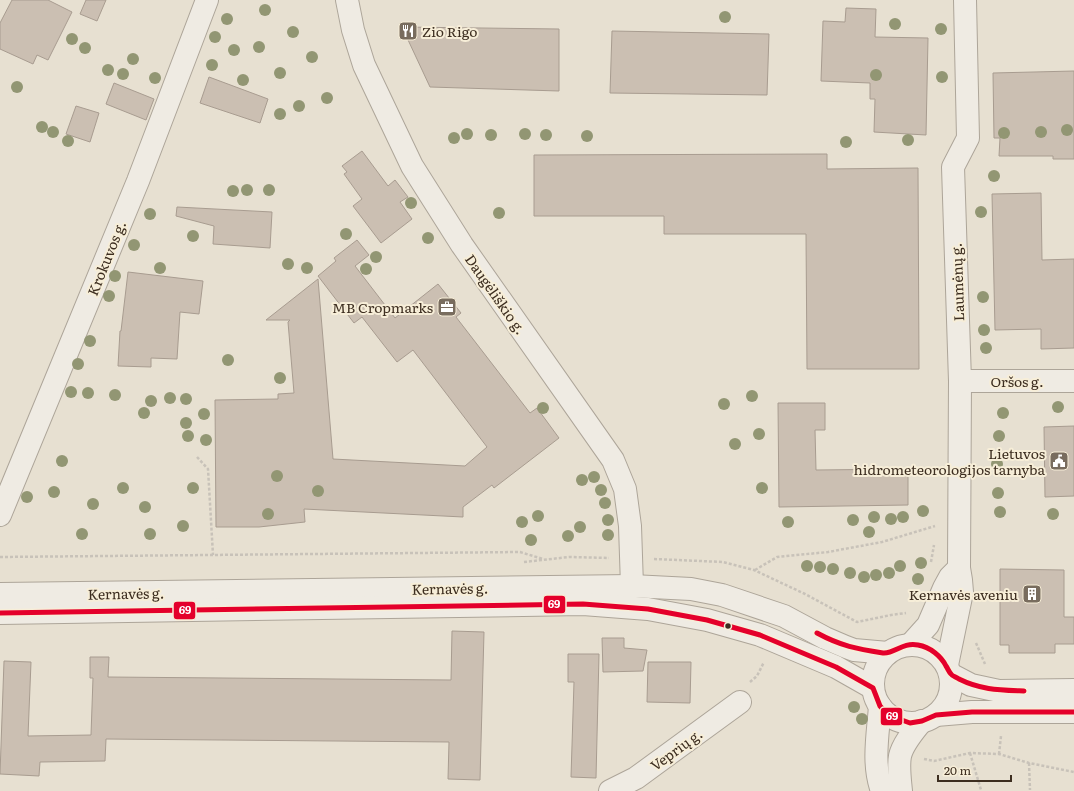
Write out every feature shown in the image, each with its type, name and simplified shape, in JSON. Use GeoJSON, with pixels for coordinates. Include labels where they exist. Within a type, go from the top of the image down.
{"type":"FeatureCollection","features":[{"type":"Feature","properties":{"kind":"street","name":"Krokuvos g."},"geometry":{"type":"LineString","coordinates":[[0,515],[138,181],[207,0]]}},
{"type":"Feature","properties":{"kind":"street","name":"Laumėnų g."},"geometry":{"type":"LineString","coordinates":[[948,670],[962,592],[959,568],[960,381],[953,167],[968,138],[965,0]]}},
{"type":"Feature","properties":{"kind":"street","name":"Daugėliškio g."},"geometry":{"type":"LineString","coordinates":[[353,1],[353,30],[364,65],[412,166],[462,245],[613,460],[625,489],[630,526],[632,586]]}},
{"type":"Feature","properties":{"kind":"street","name":"Oršos g."},"geometry":{"type":"LineString","coordinates":[[960,381],[1074,381]]}},
{"type":"Feature","properties":{"kind":"street"},"geometry":{"type":"LineString","coordinates":[[910,645],[928,625],[944,588],[950,577],[959,568]]}},
{"type":"Feature","properties":{"kind":"street","name":"Kernavės g."},"geometry":{"type":"LineString","coordinates":[[0,594],[632,586],[691,589],[722,595],[784,616],[825,638],[854,650],[888,653]]}},
{"type":"Feature","properties":{"kind":"street","name":"Kernavės g."},"geometry":{"type":"LineString","coordinates":[[0,613],[583,604],[648,609],[707,620],[760,635],[836,668],[877,697]]}},
{"type":"Feature","properties":{"kind":"street","name":"Kernavės g."},"geometry":{"type":"LineString","coordinates":[[910,645],[902,646],[888,653],[876,668],[873,678],[877,697],[888,715],[899,720],[910,723],[929,718],[972,712],[1074,712]]}},
{"type":"Feature","properties":{"kind":"street"},"geometry":{"type":"LineString","coordinates":[[901,791],[899,767],[900,755],[909,737],[929,718],[944,707],[949,696],[951,685],[948,670],[940,656],[932,650],[921,646],[910,645]]}},
{"type":"Feature","properties":{"kind":"street"},"geometry":{"type":"LineString","coordinates":[[948,670],[971,686],[999,691],[1074,690]]}},
{"type":"Feature","properties":{"kind":"street"},"geometry":{"type":"LineString","coordinates":[[877,697],[876,766],[878,780],[882,791]]}},
{"type":"Feature","properties":{"kind":"street","name":"Veprių g."},"geometry":{"type":"LineString","coordinates":[[610,791],[636,778],[740,702]]}},
{"type":"Feature","properties":{"kind":"path"},"geometry":{"type":"LineString","coordinates":[[197,457],[208,469],[213,555]]}},
{"type":"Feature","properties":{"kind":"path"},"geometry":{"type":"LineString","coordinates":[[935,519],[936,531]]}},
{"type":"Feature","properties":{"kind":"path"},"geometry":{"type":"LineString","coordinates":[[754,570],[777,557],[828,552],[882,542],[935,526]]}},
{"type":"Feature","properties":{"kind":"path"},"geometry":{"type":"LineString","coordinates":[[931,565],[934,543]]}},
{"type":"Feature","properties":{"kind":"path"},"geometry":{"type":"LineString","coordinates":[[0,557],[520,552],[545,560]]}},
{"type":"Feature","properties":{"kind":"path"},"geometry":{"type":"LineString","coordinates":[[999,754],[1001,731]]}},
{"type":"Feature","properties":{"kind":"path"},"geometry":{"type":"LineString","coordinates":[[970,753],[981,790]]}},
{"type":"Feature","properties":{"kind":"path"},"geometry":{"type":"LineString","coordinates":[[918,759],[934,760],[970,753],[999,754],[1029,763],[1074,772]]}},
{"type":"Feature","properties":{"kind":"path"},"geometry":{"type":"LineString","coordinates":[[1029,763],[1030,790]]}},
{"type":"Feature","properties":{"kind":"building"},"geometry":{"type":"Polygon","coordinates":[[[12,0],[48,0],[72,12],[48,60],[37,55],[33,64],[0,49],[0,23],[12,0]]]}},
{"type":"Feature","properties":{"kind":"building"},"geometry":{"type":"Polygon","coordinates":[[[86,0],[106,0],[97,21],[80,14],[86,0]]]}},
{"type":"Feature","properties":{"kind":"building"},"geometry":{"type":"Polygon","coordinates":[[[846,8],[876,9],[875,37],[928,38],[926,135],[874,132],[875,99],[870,99],[870,83],[821,81],[823,21],[845,22],[846,8]]]}},
{"type":"Feature","properties":{"kind":"building"},"geometry":{"type":"Polygon","coordinates":[[[402,27],[559,29],[559,91],[430,87],[402,27]]]}},
{"type":"Feature","properties":{"kind":"building"},"geometry":{"type":"Polygon","coordinates":[[[612,31],[769,34],[767,95],[610,93],[612,31]]]}},
{"type":"Feature","properties":{"kind":"building"},"geometry":{"type":"Polygon","coordinates":[[[1074,71],[1074,159],[1053,159],[1053,156],[999,156],[1000,138],[994,138],[993,73],[1074,71]]]}},
{"type":"Feature","properties":{"kind":"building"},"geometry":{"type":"Polygon","coordinates":[[[209,77],[268,99],[260,123],[200,103],[209,77]]]}},
{"type":"Feature","properties":{"kind":"building"},"geometry":{"type":"Polygon","coordinates":[[[114,83],[154,99],[146,120],[106,104],[114,83]]]}},
{"type":"Feature","properties":{"kind":"building"},"geometry":{"type":"Polygon","coordinates":[[[76,106],[99,113],[90,142],[66,134],[76,106]]]}},
{"type":"Feature","properties":{"kind":"building"},"geometry":{"type":"Polygon","coordinates":[[[362,151],[388,186],[395,180],[408,197],[400,202],[412,219],[381,243],[353,206],[362,199],[344,174],[347,172],[342,166],[362,151]]]}},
{"type":"Feature","properties":{"kind":"building"},"geometry":{"type":"Polygon","coordinates":[[[827,154],[827,169],[918,168],[919,369],[807,369],[806,234],[664,234],[664,216],[534,216],[534,155],[827,154]]]}},
{"type":"Feature","properties":{"kind":"building"},"geometry":{"type":"Polygon","coordinates":[[[1041,193],[1042,260],[1074,259],[1074,348],[1041,349],[1041,329],[995,330],[992,194],[1041,193]]]}},
{"type":"Feature","properties":{"kind":"building"},"geometry":{"type":"Polygon","coordinates":[[[177,207],[272,212],[270,248],[213,244],[214,226],[176,216],[177,207]]]}},
{"type":"Feature","properties":{"kind":"building"},"geometry":{"type":"Polygon","coordinates":[[[357,240],[369,255],[355,266],[395,318],[438,284],[461,313],[456,317],[530,413],[537,408],[559,438],[494,488],[492,485],[463,507],[463,517],[304,509],[305,522],[259,527],[216,527],[215,400],[278,399],[278,394],[294,393],[288,322],[290,320],[266,320],[318,279],[333,459],[465,466],[487,447],[413,350],[397,362],[362,317],[354,323],[318,276],[336,261],[334,258],[357,240]]]}},
{"type":"Feature","properties":{"kind":"building"},"geometry":{"type":"Polygon","coordinates":[[[128,272],[203,281],[199,314],[180,312],[177,359],[151,358],[151,367],[118,366],[120,331],[128,272]]]}},
{"type":"Feature","properties":{"kind":"building"},"geometry":{"type":"Polygon","coordinates":[[[778,403],[825,403],[825,430],[815,430],[816,470],[908,469],[908,505],[779,507],[778,403]]]}},
{"type":"Feature","properties":{"kind":"building","name":"Lietuvos hidrometeorologijos tarnyba"},"geometry":{"type":"Polygon","coordinates":[[[1074,426],[1074,496],[1045,497],[1044,427],[1074,426]]]}},
{"type":"Feature","properties":{"kind":"building","name":"Kernavės aveniu"},"geometry":{"type":"Polygon","coordinates":[[[1000,569],[1064,570],[1064,617],[1074,617],[1074,644],[1055,644],[1055,653],[1009,653],[1009,645],[1000,645],[1000,569]]]}},
{"type":"Feature","properties":{"kind":"building"},"geometry":{"type":"Polygon","coordinates":[[[452,631],[484,632],[480,780],[448,779],[449,742],[106,739],[105,761],[40,762],[39,776],[0,774],[4,661],[31,662],[28,736],[91,735],[93,678],[90,678],[90,657],[109,657],[108,677],[451,680],[452,631]]]}},
{"type":"Feature","properties":{"kind":"building"},"geometry":{"type":"Polygon","coordinates":[[[602,638],[624,638],[624,648],[647,650],[643,671],[603,672],[602,638]]]}},
{"type":"Feature","properties":{"kind":"building"},"geometry":{"type":"Polygon","coordinates":[[[568,654],[599,654],[596,778],[571,777],[574,682],[568,682],[568,654]]]}},
{"type":"Feature","properties":{"kind":"building"},"geometry":{"type":"Polygon","coordinates":[[[648,662],[691,662],[690,703],[647,702],[648,662]]]}},
{"type":"Feature","properties":{"kind":"transit line","name":"69"},"geometry":{"type":"LineString","coordinates":[[0,613],[583,604],[648,609],[707,620],[760,635],[836,667],[873,688],[880,706],[888,715],[910,723],[922,721],[936,715],[972,712],[1074,712]]}},
{"type":"Feature","properties":{"kind":"transit line","name":"69"},"geometry":{"type":"LineString","coordinates":[[817,633],[849,646],[883,653],[891,652],[907,645],[922,646],[938,655],[952,675],[967,683],[991,689],[1024,691]]}},
{"type":"Feature","properties":{"kind":"place","name":"Zio Rigo"},"geometry":{"type":"Point","coordinates":[408,31]}},
{"type":"Feature","properties":{"kind":"place","name":"MB Cropmarks"},"geometry":{"type":"Point","coordinates":[447,307]}},
{"type":"Feature","properties":{"kind":"place","name":"Lietuvos hidrometeorologijos tarnyba"},"geometry":{"type":"Point","coordinates":[1059,461]}},
{"type":"Feature","properties":{"kind":"place","name":"Kernavės aveniu"},"geometry":{"type":"Point","coordinates":[1032,594]}}]}
